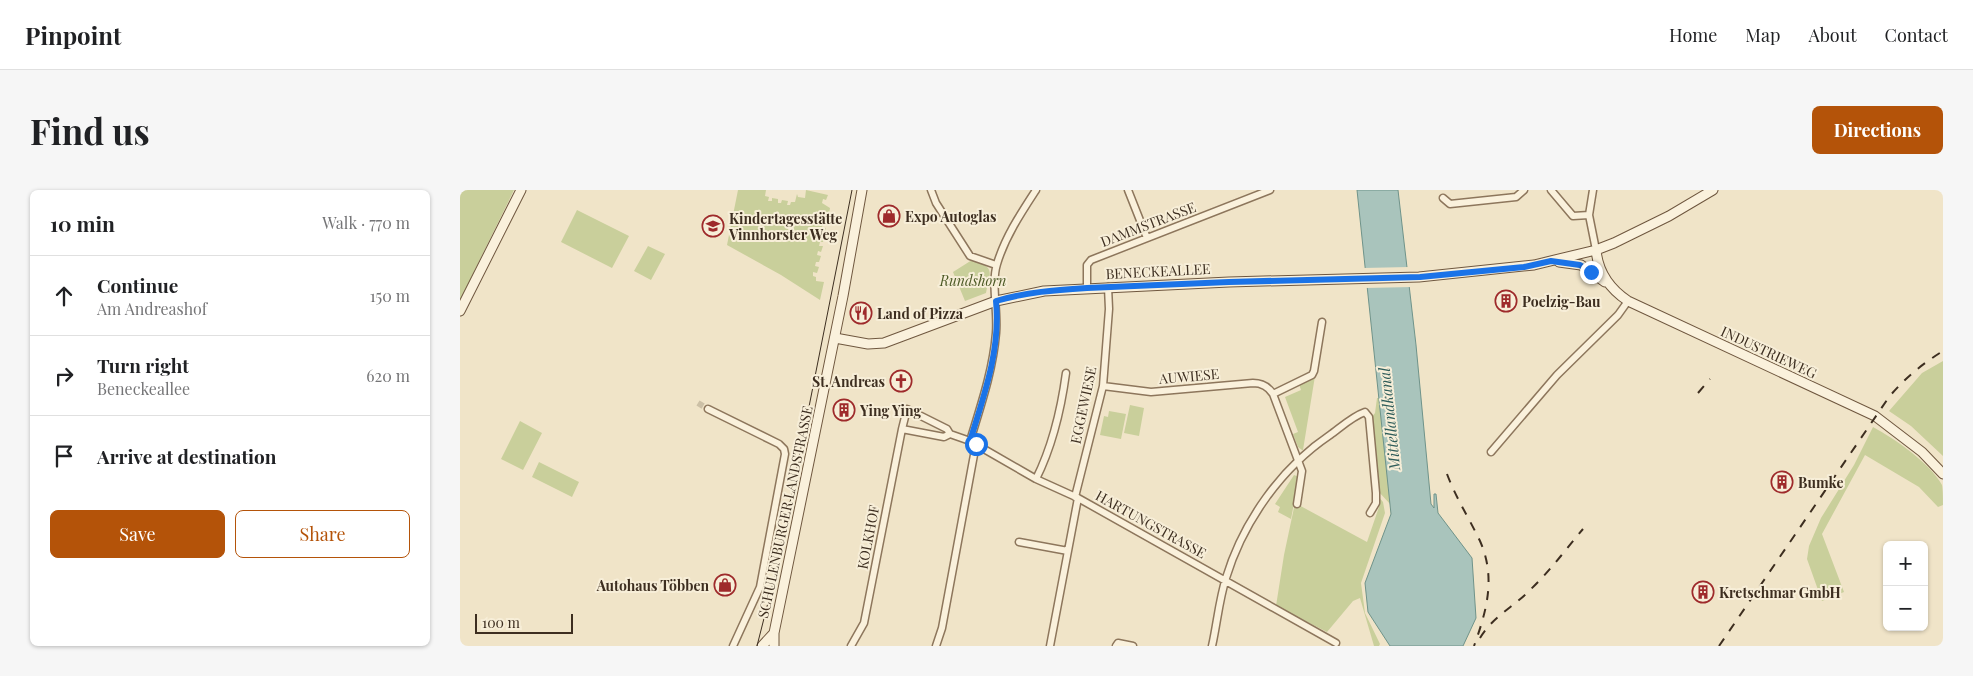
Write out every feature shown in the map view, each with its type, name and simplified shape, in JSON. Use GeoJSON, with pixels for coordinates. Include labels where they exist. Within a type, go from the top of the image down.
{"type":"FeatureCollection","features":[{"type":"Feature","properties":{"kind":"street"},"geometry":{"type":"LineString","coordinates":[[460,310],[521,190]]}},
{"type":"Feature","properties":{"kind":"street","name":"SCHULENBURGER LANDSTRASSE"},"geometry":{"type":"LineString","coordinates":[[774,646],[774,633],[835,338],[862,190]]}},
{"type":"Feature","properties":{"kind":"street"},"geometry":{"type":"LineString","coordinates":[[930,190],[936,203],[970,256],[996,265]]}},
{"type":"Feature","properties":{"kind":"street"},"geometry":{"type":"LineString","coordinates":[[936,646],[942,628],[973,442],[992,360],[996,334],[994,282],[996,265],[1010,233],[1036,190]]}},
{"type":"Feature","properties":{"kind":"street"},"geometry":{"type":"LineString","coordinates":[[1128,190],[1147,238]]}},
{"type":"Feature","properties":{"kind":"street","name":"DAMMSTRASSE"},"geometry":{"type":"LineString","coordinates":[[1087,288],[1087,265],[1091,260],[1270,190]]}},
{"type":"Feature","properties":{"kind":"street"},"geometry":{"type":"LineString","coordinates":[[1443,198],[1450,204],[1516,197],[1524,190]]}},
{"type":"Feature","properties":{"kind":"street"},"geometry":{"type":"LineString","coordinates":[[1551,190],[1573,216],[1589,215]]}},
{"type":"Feature","properties":{"kind":"street"},"geometry":{"type":"LineString","coordinates":[[1593,190],[1589,215],[1596,250]]}},
{"type":"Feature","properties":{"kind":"street","name":"BENECKEALLEE"},"geometry":{"type":"LineString","coordinates":[[835,338],[868,344],[884,343],[996,301],[1036,292],[1108,287],[1420,277],[1524,267],[1596,250],[1661,220],[1713,190]]}},
{"type":"Feature","properties":{"kind":"street","name":"INDUSTRIEWEG"},"geometry":{"type":"LineString","coordinates":[[1596,250],[1600,269],[1611,287],[1628,301],[1875,416],[1922,452],[1943,474]]}},
{"type":"Feature","properties":{"kind":"street","name":"BENECKEALLEE"},"geometry":{"type":"LineString","coordinates":[[1551,261],[1580,265],[1611,287]]}},
{"type":"Feature","properties":{"kind":"street","name":"EGGEWIESE"},"geometry":{"type":"LineString","coordinates":[[1050,646],[1076,498],[1103,386],[1109,309],[1108,287]]}},
{"type":"Feature","properties":{"kind":"street"},"geometry":{"type":"LineString","coordinates":[[1491,452],[1557,374],[1618,315],[1628,301]]}},
{"type":"Feature","properties":{"kind":"street"},"geometry":{"type":"LineString","coordinates":[[1297,504],[1302,471],[1272,394],[1312,375],[1322,322]]}},
{"type":"Feature","properties":{"kind":"street"},"geometry":{"type":"LineString","coordinates":[[1036,479],[1047,458],[1054,438],[1066,373]]}},
{"type":"Feature","properties":{"kind":"street","name":"AUWIESE"},"geometry":{"type":"LineString","coordinates":[[1103,386],[1151,392],[1253,383],[1268,388],[1272,394]]}},
{"type":"Feature","properties":{"kind":"street","name":"SCHULENBURGER LANDSTRASSE"},"geometry":{"type":"LineString","coordinates":[[708,409],[779,444],[786,454],[760,587],[733,646]]}},
{"type":"Feature","properties":{"kind":"street","name":"HARTUNGSTRASSE"},"geometry":{"type":"LineString","coordinates":[[947,436],[947,429],[907,409],[902,430],[947,436],[973,442],[1036,479],[1076,498],[1336,643]]}},
{"type":"Feature","properties":{"kind":"street"},"geometry":{"type":"LineString","coordinates":[[1212,646],[1225,580],[1251,520],[1276,486],[1298,461],[1322,440],[1362,412],[1367,413],[1369,417],[1376,493],[1376,503],[1370,512]]}},
{"type":"Feature","properties":{"kind":"street","name":"KOLKHOF"},"geometry":{"type":"LineString","coordinates":[[851,646],[864,624],[902,430]]}},
{"type":"Feature","properties":{"kind":"street"},"geometry":{"type":"LineString","coordinates":[[1019,542],[1068,551]]}},
{"type":"Feature","properties":{"kind":"street","name":"SCHULENBURGER LANDSTRASSE"},"geometry":{"type":"LineString","coordinates":[[762,646],[774,633]]}},
{"type":"Feature","properties":{"kind":"street"},"geometry":{"type":"LineString","coordinates":[[1116,646],[1118,643],[1133,646]]}},
{"type":"Feature","properties":{"kind":"green space"},"geometry":{"type":"Polygon","coordinates":[[[460,190],[514,190],[460,300],[460,190]]]}},
{"type":"Feature","properties":{"kind":"green space"},"geometry":{"type":"Polygon","coordinates":[[[738,190],[766,190],[765,196],[769,197],[768,201],[772,201],[772,198],[778,199],[778,203],[781,203],[782,200],[788,201],[787,205],[795,202],[797,194],[798,197],[805,198],[806,190],[828,195],[826,200],[823,199],[822,203],[830,208],[829,214],[825,213],[825,217],[828,218],[827,224],[823,224],[822,227],[826,228],[825,234],[821,233],[824,238],[819,246],[823,246],[821,252],[818,251],[817,255],[821,256],[815,266],[819,267],[817,273],[813,272],[816,281],[824,282],[820,300],[781,275],[727,245],[738,190]]]}},
{"type":"Feature","properties":{"kind":"green space"},"geometry":{"type":"Polygon","coordinates":[[[577,210],[629,236],[612,268],[561,242],[577,210]]]}},
{"type":"Feature","properties":{"kind":"green space"},"geometry":{"type":"Polygon","coordinates":[[[648,246],[665,254],[651,280],[634,271],[648,246]]]}},
{"type":"Feature","properties":{"kind":"green space","name":"Rundshorn"},"geometry":{"type":"Polygon","coordinates":[[[972,260],[985,265],[990,271],[990,275],[986,293],[965,301],[953,272],[972,260]]]}},
{"type":"Feature","properties":{"kind":"green space"},"geometry":{"type":"Polygon","coordinates":[[[1943,361],[1943,456],[1911,426],[1889,411],[1922,373],[1943,361]]]}},
{"type":"Feature","properties":{"kind":"green space"},"geometry":{"type":"Polygon","coordinates":[[[1315,376],[1302,450],[1298,447],[1293,434],[1298,432],[1285,397],[1301,390],[1299,384],[1315,376]]]}},
{"type":"Feature","properties":{"kind":"green space"},"geometry":{"type":"Polygon","coordinates":[[[1377,398],[1380,398],[1391,505],[1378,491],[1371,418],[1375,413],[1377,398]]]}},
{"type":"Feature","properties":{"kind":"green space"},"geometry":{"type":"Polygon","coordinates":[[[1130,405],[1144,408],[1139,436],[1124,433],[1130,405]]]}},
{"type":"Feature","properties":{"kind":"green space"},"geometry":{"type":"Polygon","coordinates":[[[1109,411],[1126,414],[1121,439],[1100,435],[1104,416],[1108,417],[1109,411]]]}},
{"type":"Feature","properties":{"kind":"green space"},"geometry":{"type":"Polygon","coordinates":[[[520,421],[542,433],[523,470],[501,459],[520,421]]]}},
{"type":"Feature","properties":{"kind":"green space"},"geometry":{"type":"Polygon","coordinates":[[[1873,427],[1901,445],[1929,468],[1942,485],[1943,505],[1938,507],[1919,487],[1865,455],[1822,534],[1844,592],[1822,601],[1807,559],[1809,546],[1821,518],[1854,465],[1873,427]]]}},
{"type":"Feature","properties":{"kind":"green space"},"geometry":{"type":"Polygon","coordinates":[[[539,462],[579,482],[572,497],[532,477],[539,462]]]}},
{"type":"Feature","properties":{"kind":"green space"},"geometry":{"type":"Polygon","coordinates":[[[1294,475],[1299,477],[1291,519],[1278,512],[1280,507],[1275,504],[1294,475]]]}},
{"type":"Feature","properties":{"kind":"green space"},"geometry":{"type":"Polygon","coordinates":[[[1378,496],[1383,502],[1385,513],[1361,583],[1365,613],[1380,644],[1379,646],[1374,646],[1360,598],[1353,601],[1327,632],[1276,606],[1295,503],[1367,542],[1379,507],[1378,496]]]}},
{"type":"Feature","properties":{"kind":"water","name":"Mittellandkanal"},"geometry":{"type":"Polygon","coordinates":[[[1357,190],[1398,190],[1416,345],[1431,504],[1434,508],[1434,494],[1436,494],[1438,513],[1472,558],[1476,618],[1463,646],[1390,646],[1368,612],[1365,583],[1391,514],[1357,190]]]}},
{"type":"Feature","properties":{"kind":"pier"},"geometry":{"type":"Polygon","coordinates":[[[1409,267],[1412,287],[1365,288],[1363,268],[1409,267]]]}},
{"type":"Feature","properties":{"kind":"tunnel"},"geometry":{"type":"LineString","coordinates":[[698,403],[708,409]]}},
{"type":"Feature","properties":{"kind":"tram line"},"geometry":{"type":"LineString","coordinates":[[757,646],[778,563],[852,190]]}},
{"type":"Feature","properties":{"kind":"railway"},"geometry":{"type":"LineString","coordinates":[[1719,646],[1889,397],[1914,372],[1943,351]]}},
{"type":"Feature","properties":{"kind":"railway"},"geometry":{"type":"LineString","coordinates":[[1698,393],[1710,379]]}},
{"type":"Feature","properties":{"kind":"railway"},"geometry":{"type":"LineString","coordinates":[[1447,474],[1458,500],[1480,541],[1488,568],[1489,581],[1486,606],[1474,646]]}},
{"type":"Feature","properties":{"kind":"railway"},"geometry":{"type":"LineString","coordinates":[[1480,638],[1491,623],[1538,582],[1583,529]]}},
{"type":"Feature","properties":{"kind":"place","name":"Expo Autoglas"},"geometry":{"type":"Point","coordinates":[889,216]}},
{"type":"Feature","properties":{"kind":"place","name":"Kindertagesstätte Vinnhorster Weg"},"geometry":{"type":"Point","coordinates":[713,226]}},
{"type":"Feature","properties":{"kind":"place","name":"Poelzig-Bau"},"geometry":{"type":"Point","coordinates":[1506,301]}},
{"type":"Feature","properties":{"kind":"place","name":"Land of Pizza"},"geometry":{"type":"Point","coordinates":[861,313]}},
{"type":"Feature","properties":{"kind":"place","name":"St. Andreas"},"geometry":{"type":"Point","coordinates":[901,381]}},
{"type":"Feature","properties":{"kind":"place","name":"Ying Ying"},"geometry":{"type":"Point","coordinates":[844,410]}},
{"type":"Feature","properties":{"kind":"place","name":"Bumke"},"geometry":{"type":"Point","coordinates":[1782,482]}},
{"type":"Feature","properties":{"kind":"place","name":"Autohaus Többen"},"geometry":{"type":"Point","coordinates":[725,585]}},
{"type":"Feature","properties":{"kind":"place","name":"Kretschmar GmbH"},"geometry":{"type":"Point","coordinates":[1703,592]}},
{"type":"Feature","properties":{"kind":"route"},"geometry":{"type":"LineString","coordinates":[[976,444],[970,441],[986,391],[992,360],[996,334],[996,301],[1009,297],[1044,291],[1087,288],[1449,276],[1524,267],[1551,261],[1580,265],[1591,272]]}}]}
